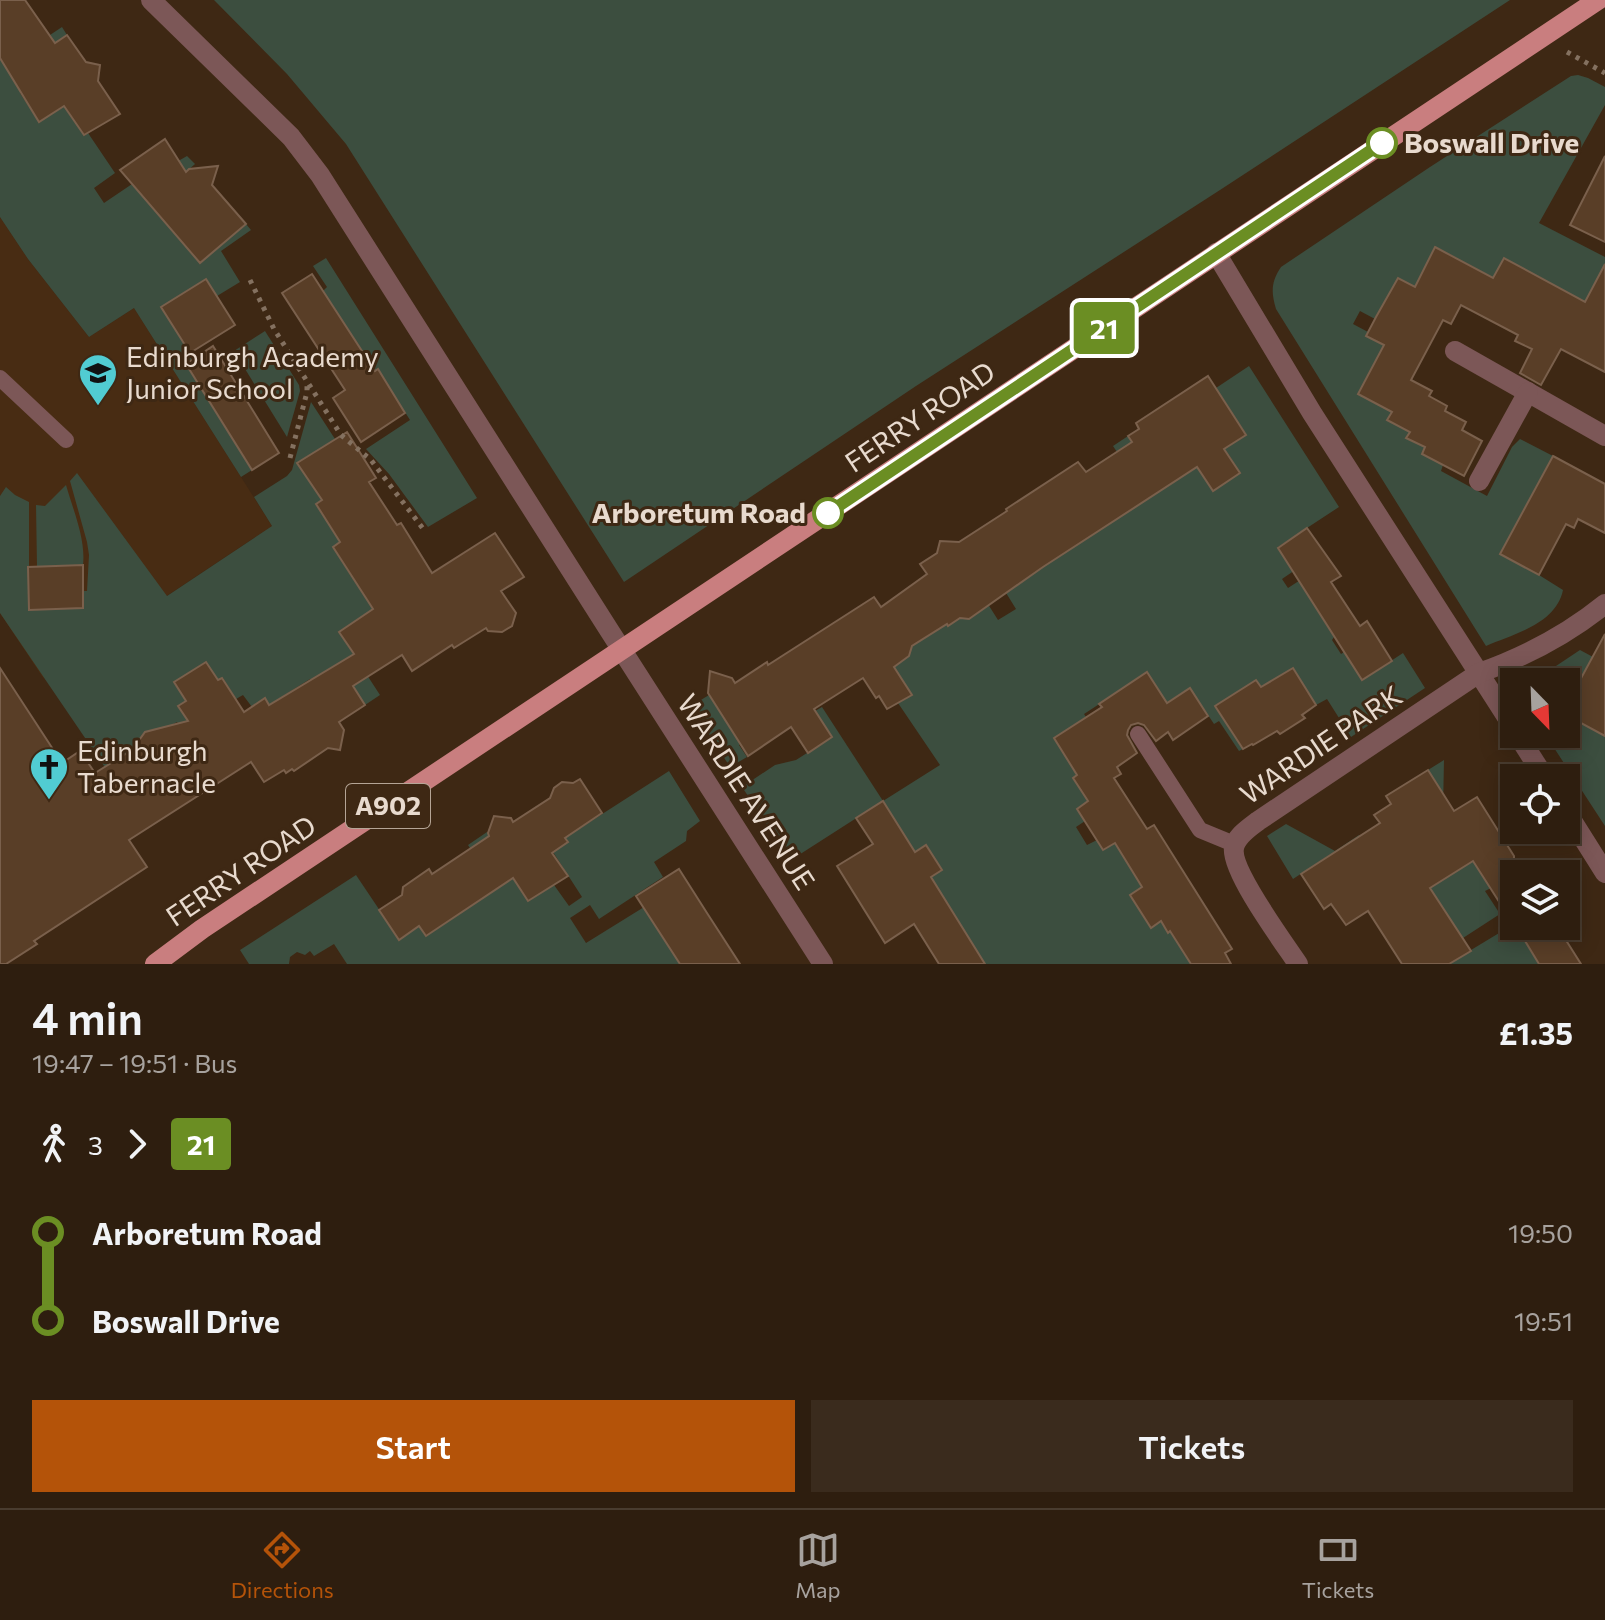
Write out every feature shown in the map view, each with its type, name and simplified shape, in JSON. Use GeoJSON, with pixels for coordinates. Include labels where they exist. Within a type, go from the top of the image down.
{"type":"FeatureCollection","features":[{"type":"Feature","properties":{"kind":"main road","name":"FERRY ROAD"},"geometry":{"type":"LineString","coordinates":[[155,964],[202,929],[1598,0]]}},
{"type":"Feature","properties":{"kind":"street"},"geometry":{"type":"LineString","coordinates":[[151,0],[291,137],[320,175],[622,651]]}},
{"type":"Feature","properties":{"kind":"street"},"geometry":{"type":"LineString","coordinates":[[1216,253],[1312,413],[1500,706]]}},
{"type":"Feature","properties":{"kind":"street"},"geometry":{"type":"LineString","coordinates":[[1455,351],[1605,436]]}},
{"type":"Feature","properties":{"kind":"street"},"geometry":{"type":"LineString","coordinates":[[1479,481],[1528,392]]}},
{"type":"Feature","properties":{"kind":"street","name":"WARDIE PARK"},"geometry":{"type":"LineString","coordinates":[[1298,964],[1240,875],[1233,853],[1234,844],[1258,821],[1479,673],[1533,650],[1605,604]]}},
{"type":"Feature","properties":{"kind":"street","name":"WARDIE AVENUE"},"geometry":{"type":"LineString","coordinates":[[622,651],[823,964]]}},
{"type":"Feature","properties":{"kind":"street"},"geometry":{"type":"LineString","coordinates":[[1580,833],[1605,873]]}},
{"type":"Feature","properties":{"kind":"lane"},"geometry":{"type":"LineString","coordinates":[[0,378],[66,440]]}},
{"type":"Feature","properties":{"kind":"lane"},"geometry":{"type":"LineString","coordinates":[[1138,734],[1200,830],[1234,844]]}},
{"type":"Feature","properties":{"kind":"path"},"geometry":{"type":"LineString","coordinates":[[1540,38],[1605,73]]}},
{"type":"Feature","properties":{"kind":"path"},"geometry":{"type":"LineString","coordinates":[[250,280],[274,329],[341,435],[371,460],[424,530]]}},
{"type":"Feature","properties":{"kind":"path"},"geometry":{"type":"LineString","coordinates":[[290,458],[307,392],[306,380]]}},
{"type":"Feature","properties":{"kind":"shaded area","name":"Edinburgh Academy Junior School"},"geometry":{"type":"Polygon","coordinates":[[[0,217],[28,259],[89,337],[134,308],[272,526],[43,678],[0,613],[0,217]]]}},
{"type":"Feature","properties":{"kind":"green space"},"geometry":{"type":"Polygon","coordinates":[[[214,0],[1510,0],[916,386],[624,582],[346,144],[287,74],[214,0]]]}},
{"type":"Feature","properties":{"kind":"green space"},"geometry":{"type":"Polygon","coordinates":[[[62,27],[67,35],[14,71],[25,88],[20,93],[39,122],[76,98],[110,101],[76,124],[84,135],[88,133],[115,173],[94,188],[104,203],[169,159],[173,164],[187,156],[195,164],[150,203],[226,241],[246,224],[251,230],[221,251],[240,282],[217,296],[206,279],[161,307],[193,358],[186,364],[252,470],[241,477],[134,308],[89,337],[28,259],[0,217],[0,58],[45,29],[50,35],[62,27]]]}},
{"type":"Feature","properties":{"kind":"green space"},"geometry":{"type":"Polygon","coordinates":[[[1578,75],[1605,87],[1605,105],[1539,223],[1605,257],[1605,295],[1579,315],[1535,293],[1542,278],[1504,259],[1494,278],[1436,247],[1415,287],[1398,278],[1375,319],[1360,311],[1353,324],[1384,345],[1358,394],[1392,412],[1410,432],[1407,438],[1425,447],[1422,454],[1443,465],[1441,471],[1487,496],[1512,447],[1520,439],[1553,456],[1500,554],[1563,590],[1559,602],[1532,626],[1486,646],[1276,309],[1273,287],[1281,267],[1430,167],[1571,76],[1578,75]]]}},
{"type":"Feature","properties":{"kind":"green space"},"geometry":{"type":"Polygon","coordinates":[[[326,258],[477,498],[428,527],[389,474],[366,449],[410,420],[323,291],[327,287],[313,266],[326,258]]]}},
{"type":"Feature","properties":{"kind":"green space"},"geometry":{"type":"Polygon","coordinates":[[[265,331],[299,385],[287,437],[234,351],[265,331]]]}},
{"type":"Feature","properties":{"kind":"green space"},"geometry":{"type":"Polygon","coordinates":[[[1249,366],[1339,507],[1278,547],[1290,565],[1319,545],[1323,551],[1282,579],[1288,588],[1308,575],[1317,610],[1334,637],[1332,640],[1362,680],[1403,653],[1425,688],[1351,737],[1327,699],[1316,705],[1293,668],[1264,691],[1256,680],[1242,689],[1237,721],[1228,727],[1243,749],[1239,751],[1219,721],[1214,724],[1190,688],[1164,704],[1147,673],[1084,714],[1086,717],[1054,738],[1077,775],[1073,778],[1088,801],[1077,809],[1085,821],[1076,827],[1087,845],[1097,840],[1104,850],[1115,843],[1142,887],[1130,895],[1151,927],[1161,921],[1175,938],[1211,916],[1220,929],[1184,951],[1191,964],[985,964],[930,878],[941,870],[926,845],[914,852],[883,801],[940,765],[898,703],[911,695],[891,669],[909,656],[909,648],[928,636],[920,606],[908,587],[919,580],[948,626],[986,601],[998,620],[1016,609],[1003,588],[995,553],[980,528],[994,519],[1010,543],[1117,452],[1113,446],[1128,436],[1160,484],[1175,481],[1200,465],[1201,473],[1213,491],[1240,473],[1229,455],[1221,451],[1246,434],[1216,388],[1249,366]]]}},
{"type":"Feature","properties":{"kind":"green space"},"geometry":{"type":"Polygon","coordinates":[[[311,402],[335,439],[298,464],[322,500],[340,542],[333,547],[351,576],[380,610],[339,632],[380,695],[365,705],[343,672],[310,679],[269,705],[265,699],[252,707],[243,695],[236,699],[223,678],[218,680],[205,662],[174,683],[186,701],[179,706],[226,778],[210,789],[194,764],[200,759],[177,722],[163,730],[145,733],[136,748],[118,759],[158,822],[147,829],[0,613],[0,496],[6,487],[29,502],[29,610],[83,608],[89,555],[70,481],[77,473],[167,596],[272,526],[254,497],[292,470],[311,402]]]}},
{"type":"Feature","properties":{"kind":"green space"},"geometry":{"type":"Polygon","coordinates":[[[66,485],[81,535],[83,565],[37,567],[36,505],[45,506],[66,485]]]}},
{"type":"Feature","properties":{"kind":"green space"},"geometry":{"type":"Polygon","coordinates":[[[1580,650],[1593,657],[1580,681],[1580,668],[1553,668],[1580,650]]]}},
{"type":"Feature","properties":{"kind":"green space"},"geometry":{"type":"Polygon","coordinates":[[[709,695],[747,757],[730,767],[691,706],[709,695]]]}},
{"type":"Feature","properties":{"kind":"green space"},"geometry":{"type":"Polygon","coordinates":[[[822,707],[883,801],[791,860],[742,787],[775,765],[796,760],[832,737],[815,711],[822,707]]]}},
{"type":"Feature","properties":{"kind":"green space"},"geometry":{"type":"Polygon","coordinates":[[[1580,723],[1605,729],[1602,735],[1605,736],[1605,826],[1580,788],[1580,764],[1565,764],[1554,748],[1580,748],[1580,723]]]}},
{"type":"Feature","properties":{"kind":"green space"},"geometry":{"type":"Polygon","coordinates":[[[1444,760],[1443,810],[1493,887],[1485,891],[1500,914],[1463,938],[1471,950],[1500,932],[1500,940],[1524,940],[1539,964],[1433,964],[1430,888],[1433,886],[1360,899],[1331,854],[1293,879],[1267,836],[1286,824],[1335,851],[1359,835],[1377,863],[1440,790],[1428,770],[1444,760]]]}},
{"type":"Feature","properties":{"kind":"green space"},"geometry":{"type":"Polygon","coordinates":[[[669,771],[700,821],[687,831],[686,841],[654,862],[663,877],[599,919],[590,905],[570,918],[586,943],[657,899],[650,917],[680,964],[347,964],[334,944],[314,956],[310,951],[305,955],[297,952],[290,957],[289,964],[249,964],[240,950],[356,875],[399,939],[419,926],[426,936],[496,889],[468,845],[487,832],[528,901],[554,885],[569,906],[582,897],[553,852],[568,842],[563,835],[582,827],[669,771]]]}},
{"type":"Feature","properties":{"kind":"building"},"geometry":{"type":"Polygon","coordinates":[[[0,0],[25,0],[55,43],[67,35],[86,62],[100,65],[98,81],[120,114],[84,135],[64,106],[39,122],[0,58],[0,0]]]}},
{"type":"Feature","properties":{"kind":"building"},"geometry":{"type":"Polygon","coordinates":[[[165,139],[186,172],[218,166],[212,185],[246,224],[200,263],[120,170],[165,139]]]}},
{"type":"Feature","properties":{"kind":"building"},"geometry":{"type":"Polygon","coordinates":[[[1605,156],[1605,242],[1570,225],[1605,156]]]}},
{"type":"Feature","properties":{"kind":"building"},"geometry":{"type":"Polygon","coordinates":[[[1435,247],[1493,278],[1504,258],[1585,302],[1605,264],[1605,372],[1561,349],[1541,385],[1520,373],[1532,349],[1515,341],[1518,335],[1461,305],[1451,324],[1443,320],[1411,380],[1432,391],[1429,396],[1447,406],[1445,411],[1466,422],[1462,430],[1482,441],[1464,476],[1422,454],[1425,447],[1406,438],[1410,432],[1387,420],[1392,412],[1358,394],[1384,345],[1366,336],[1398,278],[1415,287],[1435,247]]]}},
{"type":"Feature","properties":{"kind":"building"},"geometry":{"type":"Polygon","coordinates":[[[312,274],[405,413],[361,442],[333,398],[345,390],[282,293],[312,274]]]}},
{"type":"Feature","properties":{"kind":"building"},"geometry":{"type":"Polygon","coordinates":[[[206,279],[235,325],[190,353],[161,307],[206,279]]]}},
{"type":"Feature","properties":{"kind":"building"},"geometry":{"type":"Polygon","coordinates":[[[213,346],[279,453],[252,470],[186,364],[213,346]]]}},
{"type":"Feature","properties":{"kind":"building"},"geometry":{"type":"Polygon","coordinates":[[[1208,376],[1246,435],[1224,449],[1240,473],[1213,491],[1197,467],[969,619],[960,618],[947,624],[912,646],[909,656],[894,667],[912,695],[887,709],[863,678],[814,709],[832,737],[808,753],[791,727],[748,756],[708,693],[710,671],[732,678],[735,683],[874,597],[881,607],[927,574],[920,564],[937,553],[940,541],[959,542],[1078,462],[1086,472],[1132,442],[1128,436],[1139,429],[1136,423],[1208,376]]]}},
{"type":"Feature","properties":{"kind":"building"},"geometry":{"type":"Polygon","coordinates":[[[347,432],[376,478],[369,482],[397,525],[401,523],[432,573],[495,533],[524,577],[501,591],[516,613],[512,626],[502,632],[488,631],[486,628],[412,671],[402,655],[353,686],[365,705],[339,722],[344,730],[340,750],[328,748],[294,771],[292,769],[286,773],[284,770],[264,782],[251,762],[129,840],[147,867],[34,941],[37,944],[6,964],[0,964],[0,668],[62,763],[80,751],[95,773],[132,750],[145,732],[188,721],[178,706],[186,701],[174,682],[206,662],[218,680],[222,678],[244,712],[265,698],[269,705],[354,654],[339,632],[373,609],[333,547],[340,542],[316,504],[322,500],[297,463],[347,432]]]}},
{"type":"Feature","properties":{"kind":"building"},"geometry":{"type":"Polygon","coordinates":[[[1553,456],[1605,484],[1605,533],[1578,519],[1574,528],[1566,524],[1539,575],[1500,554],[1553,456]]]}},
{"type":"Feature","properties":{"kind":"building"},"geometry":{"type":"Polygon","coordinates":[[[1307,528],[1341,576],[1331,582],[1360,626],[1367,621],[1392,661],[1362,680],[1278,548],[1307,528]]]}},
{"type":"Feature","properties":{"kind":"building"},"geometry":{"type":"Polygon","coordinates":[[[83,565],[83,608],[29,610],[28,567],[83,565]]]}},
{"type":"Feature","properties":{"kind":"building"},"geometry":{"type":"Polygon","coordinates":[[[1605,634],[1605,736],[1580,723],[1580,680],[1605,634]]]}},
{"type":"Feature","properties":{"kind":"building"},"geometry":{"type":"Polygon","coordinates":[[[1293,668],[1316,705],[1302,715],[1305,718],[1280,734],[1277,731],[1243,749],[1215,706],[1256,680],[1261,687],[1293,668]]]}},
{"type":"Feature","properties":{"kind":"building"},"geometry":{"type":"Polygon","coordinates":[[[1147,672],[1167,703],[1190,688],[1208,716],[1173,740],[1168,732],[1156,741],[1144,725],[1131,725],[1127,735],[1137,753],[1117,767],[1121,774],[1114,778],[1147,829],[1154,825],[1232,949],[1225,953],[1231,964],[1191,964],[1161,921],[1151,928],[1130,895],[1142,887],[1115,843],[1103,850],[1077,809],[1088,801],[1073,778],[1077,775],[1054,738],[1102,707],[1099,704],[1147,672]]]}},
{"type":"Feature","properties":{"kind":"building"},"geometry":{"type":"Polygon","coordinates":[[[1428,770],[1454,811],[1477,797],[1500,834],[1500,844],[1506,844],[1514,856],[1514,860],[1500,860],[1500,903],[1473,861],[1430,888],[1471,951],[1449,964],[1402,964],[1368,911],[1346,925],[1331,904],[1324,909],[1301,874],[1380,823],[1374,815],[1391,804],[1386,796],[1428,770]]]}},
{"type":"Feature","properties":{"kind":"building"},"geometry":{"type":"Polygon","coordinates":[[[580,779],[602,813],[565,838],[568,842],[552,853],[568,876],[528,901],[513,878],[426,936],[419,926],[399,940],[379,910],[402,895],[403,887],[429,869],[432,874],[489,836],[494,816],[511,818],[513,822],[550,798],[554,788],[562,782],[573,783],[580,779]]]}},
{"type":"Feature","properties":{"kind":"building"},"geometry":{"type":"Polygon","coordinates":[[[883,801],[915,852],[926,845],[942,870],[931,877],[985,964],[939,964],[914,924],[885,943],[837,866],[873,844],[856,818],[883,801]]]}},
{"type":"Feature","properties":{"kind":"building"},"geometry":{"type":"Polygon","coordinates":[[[679,869],[740,964],[680,964],[636,896],[679,869]]]}},
{"type":"Feature","properties":{"kind":"building"},"geometry":{"type":"Polygon","coordinates":[[[1524,940],[1566,940],[1581,964],[1539,964],[1524,940]]]}},
{"type":"Feature","properties":{"kind":"bus line","name":"21"},"geometry":{"type":"LineString","coordinates":[[828,513],[1382,143]]}},
{"type":"Feature","properties":{"kind":"place","name":"Boswall Drive"},"geometry":{"type":"Point","coordinates":[1382,143]}},
{"type":"Feature","properties":{"kind":"place","name":"Edinburgh Academy Junior School"},"geometry":{"type":"Point","coordinates":[98,407]}},
{"type":"Feature","properties":{"kind":"place","name":"Arboretum Road"},"geometry":{"type":"Point","coordinates":[828,513]}},
{"type":"Feature","properties":{"kind":"place","name":"Edinburgh Tabernacle"},"geometry":{"type":"Point","coordinates":[49,801]}}]}
